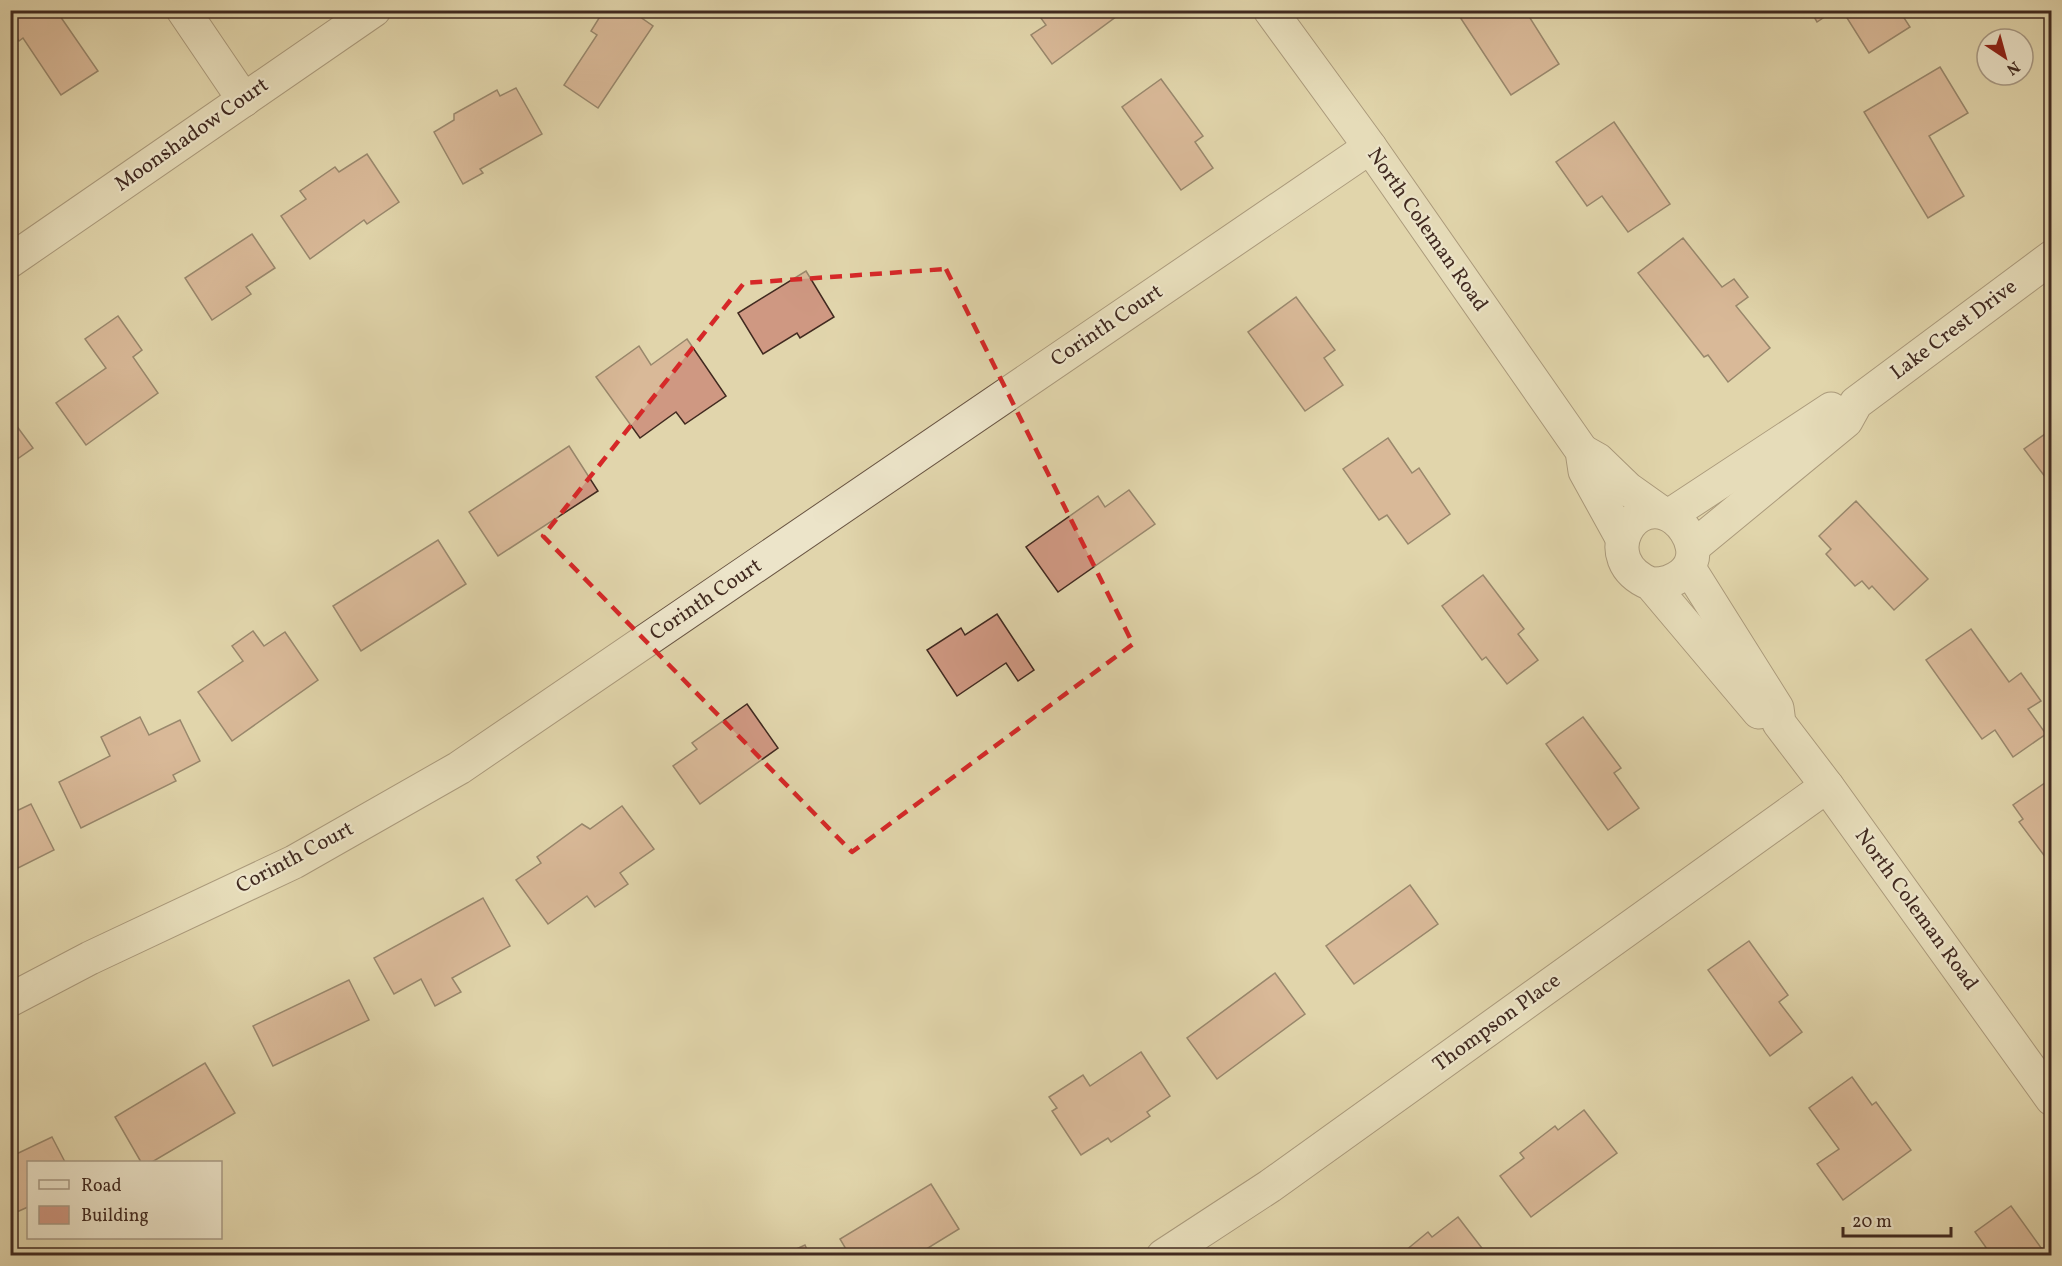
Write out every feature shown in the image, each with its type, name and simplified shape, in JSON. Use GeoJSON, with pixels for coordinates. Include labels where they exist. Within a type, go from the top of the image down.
{"type":"FeatureCollection","features":[{"type":"Feature","properties":{"kind":"street"},"geometry":{"type":"LineString","coordinates":[[183,10],[244,100]]}},
{"type":"Feature","properties":{"kind":"street","name":"Moonshadow Court"},"geometry":{"type":"LineString","coordinates":[[10,261],[374,10]]}},
{"type":"Feature","properties":{"kind":"street","name":"North Coleman Road"},"geometry":{"type":"LineString","coordinates":[[1270,10],[1370,147],[1582,451],[1598,460],[1628,489],[1665,513]]}},
{"type":"Feature","properties":{"kind":"street","name":"Corinth Court"},"geometry":{"type":"LineString","coordinates":[[10,1000],[90,957],[294,862],[459,768],[1370,147]]}},
{"type":"Feature","properties":{"kind":"street","name":"Lake Crest Drive"},"geometry":{"type":"LineString","coordinates":[[1691,557],[1846,421],[1856,403],[2052,257]]}},
{"type":"Feature","properties":{"kind":"street","name":"Lake Crest Drive"},"geometry":{"type":"LineString","coordinates":[[1665,513],[1835,407],[1856,403]]}},
{"type":"Feature","properties":{"kind":"street","name":"North Coleman Road"},"geometry":{"type":"LineString","coordinates":[[1582,451],[1585,471],[1622,538]]}},
{"type":"Feature","properties":{"kind":"street"},"geometry":{"type":"LineString","coordinates":[[1647,513],[1665,513],[1683,528],[1691,557],[1677,578],[1664,584],[1652,584],[1638,579],[1627,565],[1622,550],[1622,538],[1627,528],[1636,519],[1647,513]]}},
{"type":"Feature","properties":{"kind":"street","name":"North Coleman Road"},"geometry":{"type":"LineString","coordinates":[[1691,557],[1777,708],[1779,723],[1827,786],[2052,1099]]}},
{"type":"Feature","properties":{"kind":"street","name":"North Coleman Road"},"geometry":{"type":"LineString","coordinates":[[1652,584],[1764,717],[1779,723]]}},
{"type":"Feature","properties":{"kind":"street","name":"Thompson Place"},"geometry":{"type":"LineString","coordinates":[[1163,1256],[1270,1186],[1827,786]]}},
{"type":"Feature","properties":{"kind":"highlighted area"},"geometry":{"type":"Polygon","coordinates":[[[946,269],[1133,644],[852,852],[543,536],[744,283],[946,269]]]}},
{"type":"Feature","properties":{"kind":"building"},"geometry":{"type":"Polygon","coordinates":[[[10,10],[61,10],[60,16],[98,71],[61,95],[23,38],[19,41],[10,29],[10,10]]]}},
{"type":"Feature","properties":{"kind":"building"},"geometry":{"type":"Polygon","coordinates":[[[604,10],[630,10],[653,26],[598,108],[564,85],[597,35],[591,31],[604,10]]]}},
{"type":"Feature","properties":{"kind":"building"},"geometry":{"type":"Polygon","coordinates":[[[1035,10],[1112,10],[1117,16],[1052,64],[1031,35],[1046,25],[1035,10]]]}},
{"type":"Feature","properties":{"kind":"building"},"geometry":{"type":"Polygon","coordinates":[[[1525,10],[1559,64],[1511,95],[1456,11],[1525,10]]]}},
{"type":"Feature","properties":{"kind":"building"},"geometry":{"type":"Polygon","coordinates":[[[1810,10],[1835,10],[1817,22],[1810,10]]]}},
{"type":"Feature","properties":{"kind":"building"},"geometry":{"type":"Polygon","coordinates":[[[1842,10],[1899,10],[1910,27],[1869,53],[1842,10]]]}},
{"type":"Feature","properties":{"kind":"building"},"geometry":{"type":"Polygon","coordinates":[[[1940,67],[1968,113],[1929,136],[1964,196],[1928,218],[1864,112],[1940,67]]]}},
{"type":"Feature","properties":{"kind":"building"},"geometry":{"type":"Polygon","coordinates":[[[1161,79],[1203,136],[1195,142],[1213,168],[1181,190],[1122,107],[1161,79]]]}},
{"type":"Feature","properties":{"kind":"building"},"geometry":{"type":"Polygon","coordinates":[[[516,88],[542,134],[480,169],[483,173],[463,184],[434,132],[454,120],[454,114],[497,90],[500,96],[516,88]]]}},
{"type":"Feature","properties":{"kind":"building"},"geometry":{"type":"Polygon","coordinates":[[[1614,122],[1670,204],[1628,232],[1602,196],[1587,206],[1556,162],[1614,122]]]}},
{"type":"Feature","properties":{"kind":"building"},"geometry":{"type":"Polygon","coordinates":[[[367,154],[399,202],[367,224],[364,220],[310,259],[281,216],[306,199],[300,191],[335,167],[339,172],[367,154]]]}},
{"type":"Feature","properties":{"kind":"building"},"geometry":{"type":"Polygon","coordinates":[[[252,234],[275,268],[246,287],[251,294],[212,320],[185,278],[252,234]]]}},
{"type":"Feature","properties":{"kind":"building"},"geometry":{"type":"Polygon","coordinates":[[[1683,238],[1722,287],[1734,279],[1748,297],[1736,306],[1770,348],[1728,382],[1708,355],[1704,357],[1638,273],[1683,238]]]}},
{"type":"Feature","properties":{"kind":"building"},"geometry":{"type":"Polygon","coordinates":[[[806,271],[834,317],[800,338],[797,333],[763,354],[738,313],[806,271]]]}},
{"type":"Feature","properties":{"kind":"building"},"geometry":{"type":"Polygon","coordinates":[[[1296,297],[1335,350],[1324,358],[1343,385],[1305,411],[1248,332],[1296,297]]]}},
{"type":"Feature","properties":{"kind":"building"},"geometry":{"type":"Polygon","coordinates":[[[118,316],[142,350],[133,357],[158,393],[86,445],[56,403],[106,368],[85,339],[118,316]]]}},
{"type":"Feature","properties":{"kind":"building"},"geometry":{"type":"Polygon","coordinates":[[[687,339],[726,396],[685,424],[676,412],[640,438],[596,377],[639,346],[651,365],[687,339]]]}},
{"type":"Feature","properties":{"kind":"building"},"geometry":{"type":"Polygon","coordinates":[[[10,417],[33,448],[10,464],[10,417]]]}},
{"type":"Feature","properties":{"kind":"building"},"geometry":{"type":"Polygon","coordinates":[[[2052,429],[2052,486],[2024,449],[2052,429]]]}},
{"type":"Feature","properties":{"kind":"building"},"geometry":{"type":"Polygon","coordinates":[[[1388,438],[1412,473],[1419,468],[1450,514],[1408,544],[1387,515],[1379,520],[1343,469],[1388,438]]]}},
{"type":"Feature","properties":{"kind":"building"},"geometry":{"type":"Polygon","coordinates":[[[569,446],[598,491],[498,556],[469,512],[569,446]]]}},
{"type":"Feature","properties":{"kind":"building"},"geometry":{"type":"Polygon","coordinates":[[[1129,490],[1155,524],[1058,592],[1026,547],[1098,496],[1105,507],[1129,490]]]}},
{"type":"Feature","properties":{"kind":"building"},"geometry":{"type":"Polygon","coordinates":[[[1856,501],[1928,579],[1894,610],[1872,586],[1869,589],[1862,581],[1855,586],[1826,554],[1831,549],[1819,536],[1856,501]]]}},
{"type":"Feature","properties":{"kind":"building"},"geometry":{"type":"Polygon","coordinates":[[[438,540],[466,584],[361,651],[333,606],[438,540]]]}},
{"type":"Feature","properties":{"kind":"building"},"geometry":{"type":"Polygon","coordinates":[[[1483,575],[1524,629],[1518,634],[1538,660],[1507,684],[1486,657],[1482,660],[1442,606],[1483,575]]]}},
{"type":"Feature","properties":{"kind":"building"},"geometry":{"type":"Polygon","coordinates":[[[997,614],[1034,670],[1018,681],[1006,663],[957,696],[927,650],[961,628],[965,635],[997,614]]]}},
{"type":"Feature","properties":{"kind":"building"},"geometry":{"type":"Polygon","coordinates":[[[1971,629],[2009,682],[2021,673],[2041,701],[2028,709],[2046,734],[2013,757],[1995,730],[1982,739],[1926,660],[1971,629]]]}},
{"type":"Feature","properties":{"kind":"building"},"geometry":{"type":"Polygon","coordinates":[[[253,631],[264,646],[285,632],[318,680],[232,741],[198,692],[243,661],[232,646],[253,631]]]}},
{"type":"Feature","properties":{"kind":"building"},"geometry":{"type":"Polygon","coordinates":[[[747,704],[778,748],[700,804],[673,766],[697,749],[692,743],[747,704]]]}},
{"type":"Feature","properties":{"kind":"building"},"geometry":{"type":"Polygon","coordinates":[[[140,717],[149,735],[180,720],[200,761],[173,775],[176,781],[81,828],[59,782],[110,756],[101,737],[140,717]]]}},
{"type":"Feature","properties":{"kind":"building"},"geometry":{"type":"Polygon","coordinates":[[[1583,717],[1621,768],[1614,773],[1639,808],[1608,830],[1546,744],[1583,717]]]}},
{"type":"Feature","properties":{"kind":"building"},"geometry":{"type":"Polygon","coordinates":[[[2052,778],[2052,866],[2019,822],[2023,819],[2013,805],[2052,778]]]}},
{"type":"Feature","properties":{"kind":"building"},"geometry":{"type":"Polygon","coordinates":[[[31,804],[54,850],[10,872],[10,814],[31,804]]]}},
{"type":"Feature","properties":{"kind":"building"},"geometry":{"type":"Polygon","coordinates":[[[622,806],[654,849],[620,873],[628,884],[595,907],[587,896],[548,924],[516,880],[541,863],[537,857],[582,824],[590,829],[622,806]]]}},
{"type":"Feature","properties":{"kind":"building"},"geometry":{"type":"Polygon","coordinates":[[[1410,885],[1438,924],[1354,984],[1326,946],[1410,885]]]}},
{"type":"Feature","properties":{"kind":"building"},"geometry":{"type":"Polygon","coordinates":[[[483,898],[510,946],[452,978],[461,992],[435,1006],[421,979],[394,994],[374,958],[483,898]]]}},
{"type":"Feature","properties":{"kind":"building"},"geometry":{"type":"Polygon","coordinates":[[[1749,941],[1788,995],[1779,1002],[1802,1032],[1770,1056],[1708,970],[1749,941]]]}},
{"type":"Feature","properties":{"kind":"building"},"geometry":{"type":"Polygon","coordinates":[[[1275,973],[1305,1014],[1217,1079],[1187,1038],[1275,973]]]}},
{"type":"Feature","properties":{"kind":"building"},"geometry":{"type":"Polygon","coordinates":[[[349,980],[369,1020],[273,1066],[253,1026],[349,980]]]}},
{"type":"Feature","properties":{"kind":"building"},"geometry":{"type":"Polygon","coordinates":[[[1141,1052],[1170,1096],[1147,1112],[1150,1116],[1111,1142],[1108,1138],[1081,1155],[1052,1111],[1057,1108],[1049,1097],[1083,1075],[1090,1086],[1141,1052]]]}},
{"type":"Feature","properties":{"kind":"building"},"geometry":{"type":"Polygon","coordinates":[[[205,1063],[235,1113],[154,1161],[140,1161],[115,1117],[205,1063]]]}},
{"type":"Feature","properties":{"kind":"building"},"geometry":{"type":"Polygon","coordinates":[[[1852,1077],[1872,1105],[1876,1102],[1911,1150],[1843,1200],[1817,1164],[1839,1149],[1809,1108],[1852,1077]]]}},
{"type":"Feature","properties":{"kind":"building"},"geometry":{"type":"Polygon","coordinates":[[[1584,1110],[1617,1153],[1531,1217],[1500,1176],[1524,1158],[1520,1153],[1555,1126],[1558,1130],[1584,1110]]]}},
{"type":"Feature","properties":{"kind":"building"},"geometry":{"type":"Polygon","coordinates":[[[52,1137],[64,1161],[27,1161],[27,1207],[10,1215],[10,1157],[52,1137]]]}},
{"type":"Feature","properties":{"kind":"building"},"geometry":{"type":"Polygon","coordinates":[[[931,1184],[959,1229],[915,1256],[850,1256],[840,1239],[931,1184]]]}},
{"type":"Feature","properties":{"kind":"building"},"geometry":{"type":"Polygon","coordinates":[[[2011,1206],[2047,1256],[1992,1256],[1975,1232],[2011,1206]]]}},
{"type":"Feature","properties":{"kind":"building"},"geometry":{"type":"Polygon","coordinates":[[[1458,1217],[1488,1256],[1399,1256],[1428,1232],[1432,1237],[1458,1217]]]}},
{"type":"Feature","properties":{"kind":"building"},"geometry":{"type":"Polygon","coordinates":[[[805,1245],[810,1256],[781,1256],[805,1245]]]}}]}
